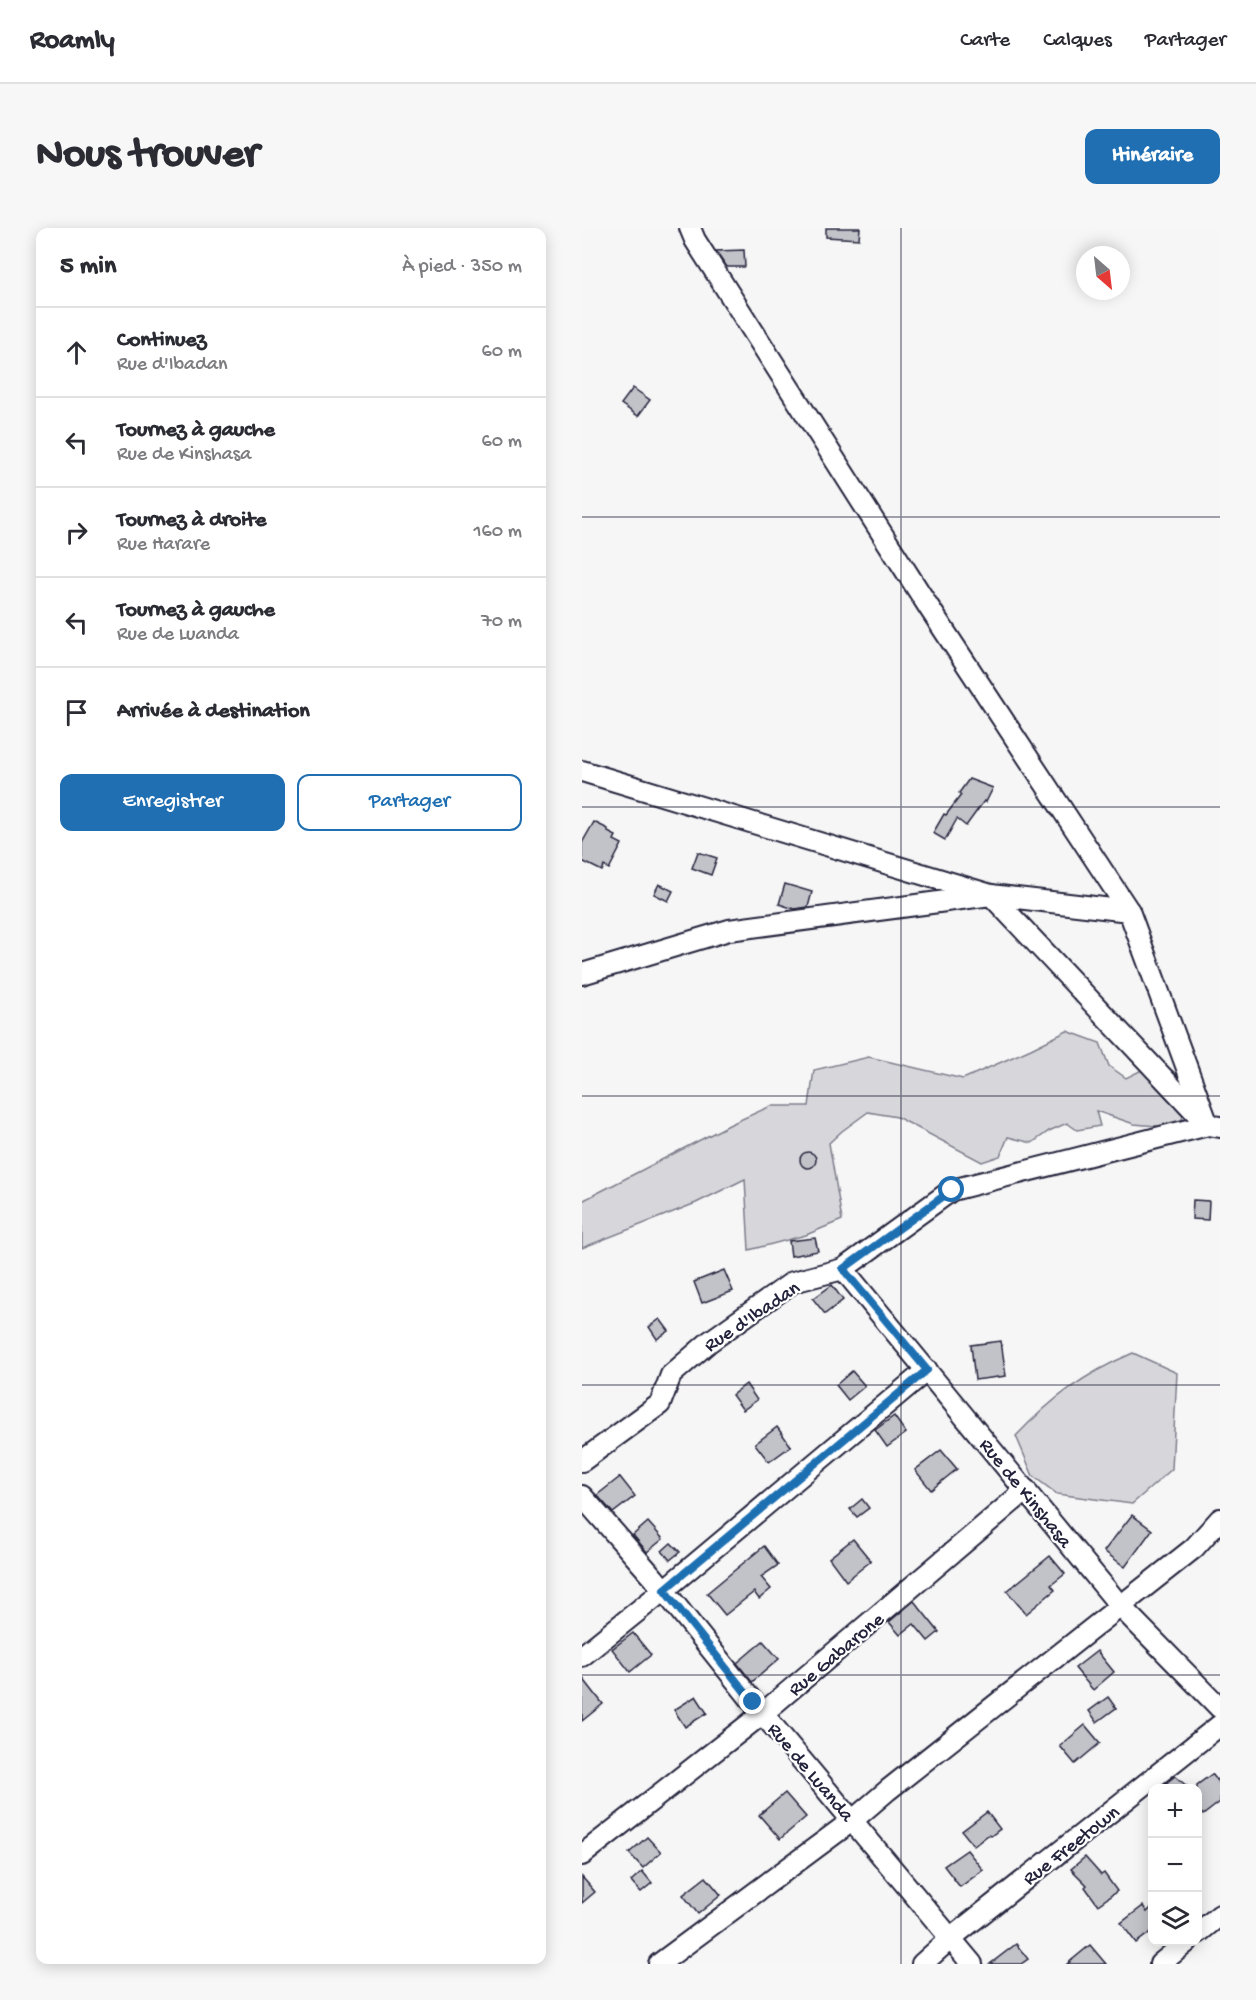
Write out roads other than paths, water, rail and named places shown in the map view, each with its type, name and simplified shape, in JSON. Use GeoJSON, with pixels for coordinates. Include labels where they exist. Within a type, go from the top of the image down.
{"type":"FeatureCollection","features":[{"type":"Feature","properties":{"kind":"street"},"geometry":{"type":"LineString","coordinates":[[690,228],[930,609],[1129,911],[1216,1122]]}},
{"type":"Feature","properties":{"kind":"street"},"geometry":{"type":"LineString","coordinates":[[582,771],[991,896],[1129,911]]}},
{"type":"Feature","properties":{"kind":"street"},"geometry":{"type":"LineString","coordinates":[[582,974],[729,930],[991,896]]}},
{"type":"Feature","properties":{"kind":"street"},"geometry":{"type":"LineString","coordinates":[[991,896],[1216,1122]]}},
{"type":"Feature","properties":{"kind":"street","name":"Rue d'Ibadan"},"geometry":{"type":"LineString","coordinates":[[582,1461],[660,1404],[671,1375],[709,1342],[793,1282],[843,1269],[952,1190],[1216,1122]]}},
{"type":"Feature","properties":{"kind":"street","name":"Rue de Kinshasa"},"geometry":{"type":"LineString","coordinates":[[843,1269],[1121,1607],[1220,1708]]}},
{"type":"Feature","properties":{"kind":"street"},"geometry":{"type":"LineString","coordinates":[[582,1656],[927,1370]]}},
{"type":"Feature","properties":{"kind":"street","name":"Rue Gabarone"},"geometry":{"type":"LineString","coordinates":[[582,1855],[762,1714],[1026,1490]]}},
{"type":"Feature","properties":{"kind":"street","name":"Rue de Luanda"},"geometry":{"type":"LineString","coordinates":[[582,1496],[664,1590],[762,1714],[972,1964]]}},
{"type":"Feature","properties":{"kind":"street"},"geometry":{"type":"LineString","coordinates":[[660,1964],[853,1820],[1194,1548],[1220,1519]]}},
{"type":"Feature","properties":{"kind":"street","name":"Rue Freetown"},"geometry":{"type":"LineString","coordinates":[[922,1964],[951,1938],[1220,1725]]}},
{"type":"Feature","properties":{"kind":"street"},"geometry":{"type":"LineString","coordinates":[[1202,1929],[1220,1915]]}},
{"type":"Feature","properties":{"kind":"street"},"geometry":{"type":"LineString","coordinates":[[1160,1964],[1181,1946]]}}]}
